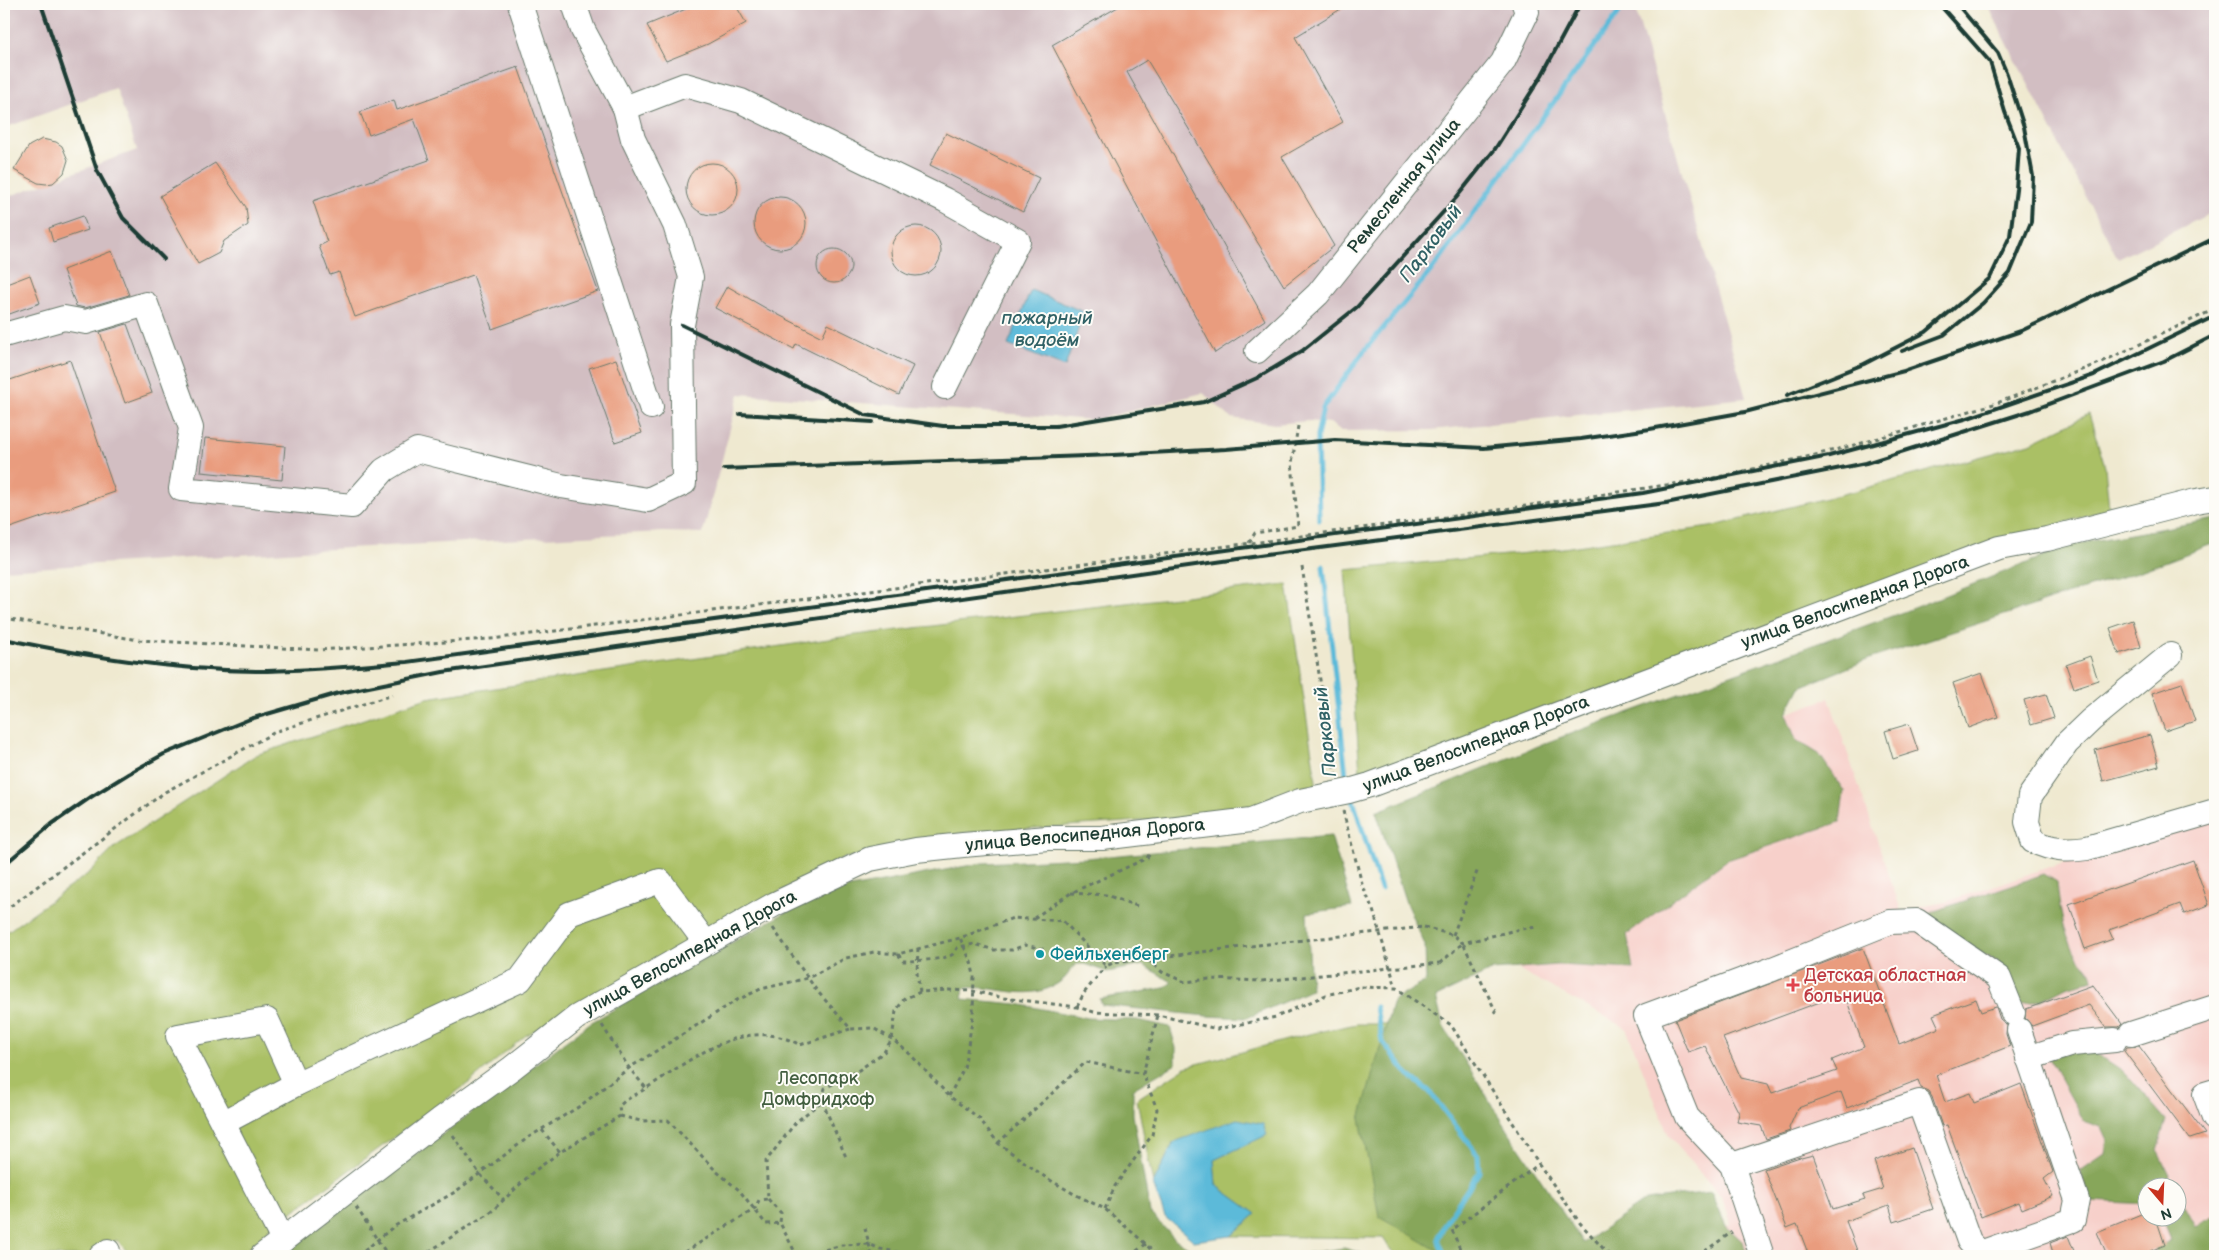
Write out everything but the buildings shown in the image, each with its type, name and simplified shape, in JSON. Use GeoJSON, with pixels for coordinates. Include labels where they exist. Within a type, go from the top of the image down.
{"type":"FeatureCollection","features":[{"type":"Feature","properties":{"kind":"street"},"geometry":{"type":"LineString","coordinates":[[520,4],[651,408]]}},
{"type":"Feature","properties":{"kind":"street"},"geometry":{"type":"LineString","coordinates":[[4,335],[64,318],[86,322],[146,304],[191,428],[181,489],[352,506],[384,470],[417,450],[561,486],[648,500],[684,484],[682,325],[691,277],[675,225],[633,139],[626,108],[583,30],[574,4]]}},
{"type":"Feature","properties":{"kind":"street","name":"Ремесленная улица"},"geometry":{"type":"LineString","coordinates":[[1257,351],[1318,294],[1503,62],[1527,12],[1524,4]]}},
{"type":"Feature","properties":{"kind":"street"},"geometry":{"type":"LineString","coordinates":[[626,108],[685,85],[741,101],[945,200],[1018,241],[945,386]]}},
{"type":"Feature","properties":{"kind":"street","name":"улица Велосипедная Дорога"},"geometry":{"type":"LineString","coordinates":[[262,1256],[440,1120],[512,1068],[577,1016],[760,912],[870,858],[916,850],[963,845],[1048,838],[1102,838],[1251,820],[1300,802],[1352,790],[1999,548],[2047,540],[2196,501],[2215,498]]}},
{"type":"Feature","properties":{"kind":"street"},"geometry":{"type":"LineString","coordinates":[[2170,655],[2091,720],[2068,743],[2030,796],[2027,822],[2033,841],[2051,849],[2068,850],[2087,848],[2215,811]]}},
{"type":"Feature","properties":{"kind":"street"},"geometry":{"type":"LineString","coordinates":[[223,1123],[296,1084],[520,980],[569,914],[660,881],[706,943]]}},
{"type":"Feature","properties":{"kind":"street"},"geometry":{"type":"LineString","coordinates":[[1732,1165],[1918,1102],[1968,1241],[1980,1253],[2073,1220],[2077,1200],[1999,978],[1917,921],[1890,922],[1770,970],[1646,1016],[1687,1117],[1732,1165],[1762,1256]]}},
{"type":"Feature","properties":{"kind":"street"},"geometry":{"type":"LineString","coordinates":[[2028,1058],[2072,1044],[2123,1037],[2215,1007]]}},
{"type":"Feature","properties":{"kind":"street"},"geometry":{"type":"LineString","coordinates":[[283,1240],[178,1036],[267,1020],[296,1084]]}},
{"type":"Feature","properties":{"kind":"street"},"geometry":{"type":"LineString","coordinates":[[2214,1118],[2205,1094],[2215,1090]]}},
{"type":"Feature","properties":{"kind":"path"},"geometry":{"type":"LineString","coordinates":[[4,618],[140,640],[319,650],[491,639],[1254,544],[1308,535],[1485,512],[1713,478],[1862,443],[1997,402],[2102,362],[2215,308]]}},
{"type":"Feature","properties":{"kind":"path"},"geometry":{"type":"LineString","coordinates":[[1248,544],[1255,533],[1298,526],[1292,464],[1298,426]]}},
{"type":"Feature","properties":{"kind":"path"},"geometry":{"type":"LineString","coordinates":[[1254,544],[1255,533]]}},
{"type":"Feature","properties":{"kind":"path"},"geometry":{"type":"LineString","coordinates":[[1302,567],[1352,790],[1362,884],[1373,910],[1396,988]]}},
{"type":"Feature","properties":{"kind":"path"},"geometry":{"type":"LineString","coordinates":[[4,911],[165,792],[277,731],[392,695]]}},
{"type":"Feature","properties":{"kind":"path"},"geometry":{"type":"LineString","coordinates":[[1034,919],[1071,893],[1147,858],[1167,831]]}},
{"type":"Feature","properties":{"kind":"path"},"geometry":{"type":"LineString","coordinates":[[1453,935],[1478,869]]}},
{"type":"Feature","properties":{"kind":"path"},"geometry":{"type":"LineString","coordinates":[[1071,893],[1106,895],[1140,907]]}},
{"type":"Feature","properties":{"kind":"path"},"geometry":{"type":"LineString","coordinates":[[760,912],[832,1010],[851,1029]]}},
{"type":"Feature","properties":{"kind":"path"},"geometry":{"type":"LineString","coordinates":[[358,1256],[376,1240],[421,1210],[447,1197],[529,1137],[580,1106],[629,1068],[737,1000],[762,989],[808,978],[846,958],[874,952],[898,954],[960,938],[1013,918],[1063,922],[1106,966]]}},
{"type":"Feature","properties":{"kind":"path"},"geometry":{"type":"LineString","coordinates":[[1077,1007],[1084,993],[1106,966],[1258,945],[1424,927],[1453,935],[1463,942],[1497,1014]]}},
{"type":"Feature","properties":{"kind":"path"},"geometry":{"type":"LineString","coordinates":[[1147,959],[1162,972],[1185,982],[1210,980],[1262,981],[1440,963],[1463,942],[1520,929],[1538,927]]}},
{"type":"Feature","properties":{"kind":"path"},"geometry":{"type":"LineString","coordinates":[[950,1096],[964,1068],[969,1047],[973,991],[973,968],[960,938]]}},
{"type":"Feature","properties":{"kind":"path"},"geometry":{"type":"LineString","coordinates":[[898,954],[903,961],[919,960],[946,956],[953,954],[954,950],[962,945],[976,944],[994,950],[1012,950],[1025,946],[1047,950]]}},
{"type":"Feature","properties":{"kind":"path"},"geometry":{"type":"LineString","coordinates":[[918,948],[917,973],[920,992]]}},
{"type":"Feature","properties":{"kind":"path"},"geometry":{"type":"LineString","coordinates":[[846,1157],[822,1101],[825,1088],[859,1070],[884,1052],[892,1039],[896,1011],[904,999],[920,992],[973,991],[1004,998],[1077,1007],[1094,1012],[1158,1015],[1217,1029],[1276,1017],[1334,993],[1360,987],[1396,988],[1451,1025],[1539,1164],[1580,1223],[1610,1256]]}},
{"type":"Feature","properties":{"kind":"path"},"geometry":{"type":"LineString","coordinates":[[594,1007],[607,1034],[629,1068],[646,1088]]}},
{"type":"Feature","properties":{"kind":"path"},"geometry":{"type":"LineString","coordinates":[[1105,1209],[1115,1186],[1152,1135],[1156,1109],[1143,1074],[1158,1015]]}},
{"type":"Feature","properties":{"kind":"path"},"geometry":{"type":"LineString","coordinates":[[620,1116],[619,1106],[706,1052],[733,1038],[754,1034],[785,1036],[800,1045],[851,1029],[873,1028],[892,1039],[910,1054],[956,1102],[979,1118],[998,1144],[1045,1177],[1105,1209],[1146,1244],[1156,1256]]}},
{"type":"Feature","properties":{"kind":"path"},"geometry":{"type":"LineString","coordinates":[[998,1144],[1086,1062],[1143,1074]]}},
{"type":"Feature","properties":{"kind":"path"},"geometry":{"type":"LineString","coordinates":[[797,1256],[780,1223],[781,1213],[768,1199],[766,1161],[796,1122],[822,1101]]}},
{"type":"Feature","properties":{"kind":"path"},"geometry":{"type":"LineString","coordinates":[[422,1256],[492,1211],[539,1167],[560,1152],[620,1116],[642,1121],[668,1120],[716,1171],[739,1190],[766,1224],[780,1223]]}},
{"type":"Feature","properties":{"kind":"path"},"geometry":{"type":"LineString","coordinates":[[440,1120],[463,1147],[479,1173],[504,1200]]}},
{"type":"Feature","properties":{"kind":"path"},"geometry":{"type":"LineString","coordinates":[[542,1130],[560,1152]]}},
{"type":"Feature","properties":{"kind":"path"},"geometry":{"type":"LineString","coordinates":[[1463,1256],[1452,1230],[1539,1164]]}},
{"type":"Feature","properties":{"kind":"path"},"geometry":{"type":"LineString","coordinates":[[346,1192],[370,1226],[376,1240],[389,1256]]}},
{"type":"Feature","properties":{"kind":"path"},"geometry":{"type":"LineString","coordinates":[[678,1256],[755,1210],[759,1200],[768,1199]]}},
{"type":"Feature","properties":{"kind":"path"},"geometry":{"type":"LineString","coordinates":[[865,1228],[872,1256]]}},
{"type":"Feature","properties":{"kind":"path"},"geometry":{"type":"LineString","coordinates":[[1698,1256],[1733,1231]]}},
{"type":"Feature","properties":{"kind":"path"},"geometry":{"type":"LineString","coordinates":[[802,1256],[842,1245],[869,1244],[880,1249],[919,1256]]}},
{"type":"Feature","properties":{"kind":"path"},"geometry":{"type":"LineString","coordinates":[[1130,1256],[1146,1244]]}},
{"type":"Feature","properties":{"kind":"shaded area"},"geometry":{"type":"Polygon","coordinates":[[[4,4],[1634,4],[1746,398],[1431,430],[1341,431],[1330,423],[1308,421],[1275,424],[1231,418],[1203,393],[1094,420],[739,394],[703,533],[663,532],[348,548],[4,570],[4,198],[137,150],[116,88],[7,127],[4,116],[4,4]]]}},
{"type":"Feature","properties":{"kind":"shaded area"},"geometry":{"type":"Polygon","coordinates":[[[1987,4],[2215,4],[2215,211],[2118,259],[1987,4]]]}},
{"type":"Feature","properties":{"kind":"shaded area","name":"Детская областная больница"},"geometry":{"type":"Polygon","coordinates":[[[1829,698],[1901,911],[1945,902],[2067,861],[2215,817],[2215,1256],[1685,1256],[1731,1223],[1722,1198],[1669,1136],[1626,1028],[1518,969],[1469,831],[1829,698]]]}},
{"type":"Feature","properties":{"kind":"green space"},"geometry":{"type":"Polygon","coordinates":[[[2089,414],[2105,467],[2109,508],[1913,574],[1361,785],[1345,570],[1528,553],[1710,527],[1855,491],[2030,443],[2089,414]]]}},
{"type":"Feature","properties":{"kind":"green space"},"geometry":{"type":"Polygon","coordinates":[[[2215,519],[2215,543],[2146,569],[1872,658],[1800,687],[1786,714],[1796,740],[1819,754],[1844,791],[1840,822],[1727,860],[1627,934],[1633,969],[1558,965],[1493,970],[1436,997],[1443,1026],[1511,1135],[1583,1243],[1646,1200],[1711,1192],[1726,1226],[1742,1241],[1748,1256],[1447,1256],[1379,1216],[1360,1119],[1393,1001],[1426,981],[1425,945],[1406,903],[1376,812],[1548,742],[1903,612],[2075,544],[2215,519]]]}},
{"type":"Feature","properties":{"kind":"green space"},"geometry":{"type":"Polygon","coordinates":[[[1287,584],[1318,795],[1199,817],[963,833],[840,859],[674,950],[525,1036],[470,1082],[277,1223],[240,1256],[131,1256],[117,1240],[94,1256],[4,1256],[4,934],[89,873],[115,847],[256,755],[427,698],[856,635],[1287,584]]]}},
{"type":"Feature","properties":{"kind":"green space","name":"Лесопарк Домфридхоф"},"geometry":{"type":"Polygon","coordinates":[[[1331,836],[1352,907],[1307,913],[1311,990],[1247,1018],[1206,1016],[1102,1005],[1100,999],[1164,988],[1172,982],[1143,965],[1107,972],[1084,964],[1077,964],[1064,979],[1052,987],[1027,993],[964,988],[962,999],[1017,1004],[1088,1018],[1137,1020],[1170,1027],[1176,1048],[1176,1064],[1133,1089],[1133,1115],[1150,1213],[1175,1239],[1196,1252],[1218,1256],[281,1256],[590,1023],[786,912],[845,889],[982,863],[1086,858],[1331,836]]]}},
{"type":"Feature","properties":{"kind":"green space"},"geometry":{"type":"Polygon","coordinates":[[[2044,874],[2057,882],[2060,910],[2068,937],[2078,958],[2088,969],[2093,980],[2066,987],[2041,1000],[2018,1005],[2000,963],[1959,941],[1929,913],[2044,874]]]}},
{"type":"Feature","properties":{"kind":"green space"},"geometry":{"type":"Polygon","coordinates":[[[1357,1024],[1420,1024],[1537,1256],[1395,1256],[1383,1238],[1231,1236],[1256,1214],[1216,1185],[1214,1160],[1266,1135],[1174,1142],[1153,1184],[1137,1099],[1186,1067],[1313,1033],[1357,1024]]]}},
{"type":"Feature","properties":{"kind":"green space"},"geometry":{"type":"Polygon","coordinates":[[[2088,1048],[2123,1071],[2166,1120],[2157,1150],[2171,1178],[2136,1178],[2136,1203],[2090,1201],[2080,1171],[2105,1154],[2107,1140],[2101,1127],[2084,1121],[2049,1058],[2088,1048]]]}},
{"type":"Feature","properties":{"kind":"green space"},"geometry":{"type":"Polygon","coordinates":[[[2186,1208],[2196,1226],[2215,1216],[2215,1256],[2158,1256],[2155,1249],[2171,1240],[2166,1228],[2186,1228],[2186,1208]]]}},
{"type":"Feature","properties":{"kind":"green space"},"geometry":{"type":"Polygon","coordinates":[[[1344,1248],[1371,1256],[1287,1256],[1344,1248]]]}},
{"type":"Feature","properties":{"kind":"water","name":"пожарный водоём"},"geometry":{"type":"Polygon","coordinates":[[[1031,290],[1084,312],[1065,367],[1008,345],[1031,290]]]}},
{"type":"Feature","properties":{"kind":"water"},"geometry":{"type":"Polygon","coordinates":[[[1237,1119],[1263,1124],[1267,1135],[1214,1160],[1216,1185],[1256,1214],[1231,1236],[1194,1241],[1165,1217],[1153,1184],[1174,1142],[1237,1119]]]}},
{"type":"Feature","properties":{"kind":"waterway","name":"Парковый"},"geometry":{"type":"LineString","coordinates":[[1319,520],[1317,436],[1323,408],[1364,351],[1435,266],[1625,4]]}},
{"type":"Feature","properties":{"kind":"waterway","name":"Парковый"},"geometry":{"type":"LineString","coordinates":[[1323,566],[1347,784]]}},
{"type":"Feature","properties":{"kind":"waterway","name":"Парковый"},"geometry":{"type":"LineString","coordinates":[[1352,797],[1381,889]]}},
{"type":"Feature","properties":{"kind":"waterway","name":"Парковый"},"geometry":{"type":"LineString","coordinates":[[1376,1007],[1382,1041],[1408,1075],[1429,1091],[1478,1155],[1479,1172],[1445,1223],[1438,1239],[1445,1256]]}},
{"type":"Feature","properties":{"kind":"railway"},"geometry":{"type":"LineString","coordinates":[[41,4],[97,170],[123,218],[164,259]]}},
{"type":"Feature","properties":{"kind":"railway"},"geometry":{"type":"LineString","coordinates":[[682,325],[865,415],[943,426],[1056,426],[1204,402],[1257,378],[1302,351],[1357,307],[1456,198],[1495,149],[1542,75],[1580,4]]}},
{"type":"Feature","properties":{"kind":"railway"},"geometry":{"type":"LineString","coordinates":[[1787,395],[1864,364],[1926,332],[1990,278],[2010,236],[2019,148],[2005,112],[1990,62],[1939,4]]}},
{"type":"Feature","properties":{"kind":"railway"},"geometry":{"type":"LineString","coordinates":[[1902,351],[1944,335],[1983,303],[2010,273],[2031,222],[2033,176],[2024,127],[2007,74],[1998,53],[1957,4]]}},
{"type":"Feature","properties":{"kind":"railway"},"geometry":{"type":"LineString","coordinates":[[724,469],[1113,455],[1226,449],[1335,440],[1484,448],[1581,439],[1650,429],[1745,412],[1904,371],[2021,331],[2215,238]]}},
{"type":"Feature","properties":{"kind":"railway"},"geometry":{"type":"LineString","coordinates":[[4,639],[129,661],[224,670],[294,670],[407,662],[1643,493],[1829,456],[1965,419],[2094,375],[2215,316]]}},
{"type":"Feature","properties":{"kind":"railway"},"geometry":{"type":"LineString","coordinates":[[4,865],[52,824],[91,797],[164,754],[250,719],[339,693],[443,672],[624,646],[1266,555],[1666,503],[1866,463],[2030,411],[2164,361],[2215,335]]}},
{"type":"Feature","properties":{"kind":"railway"},"geometry":{"type":"LineString","coordinates":[[740,414],[873,422]]}},
{"type":"Feature","properties":{"kind":"place","name":"Фейльхенберг"},"geometry":{"type":"Point","coordinates":[1040,954]}},
{"type":"Feature","properties":{"kind":"place","name":"Детская областная больница"},"geometry":{"type":"Point","coordinates":[1793,985]}}]}
